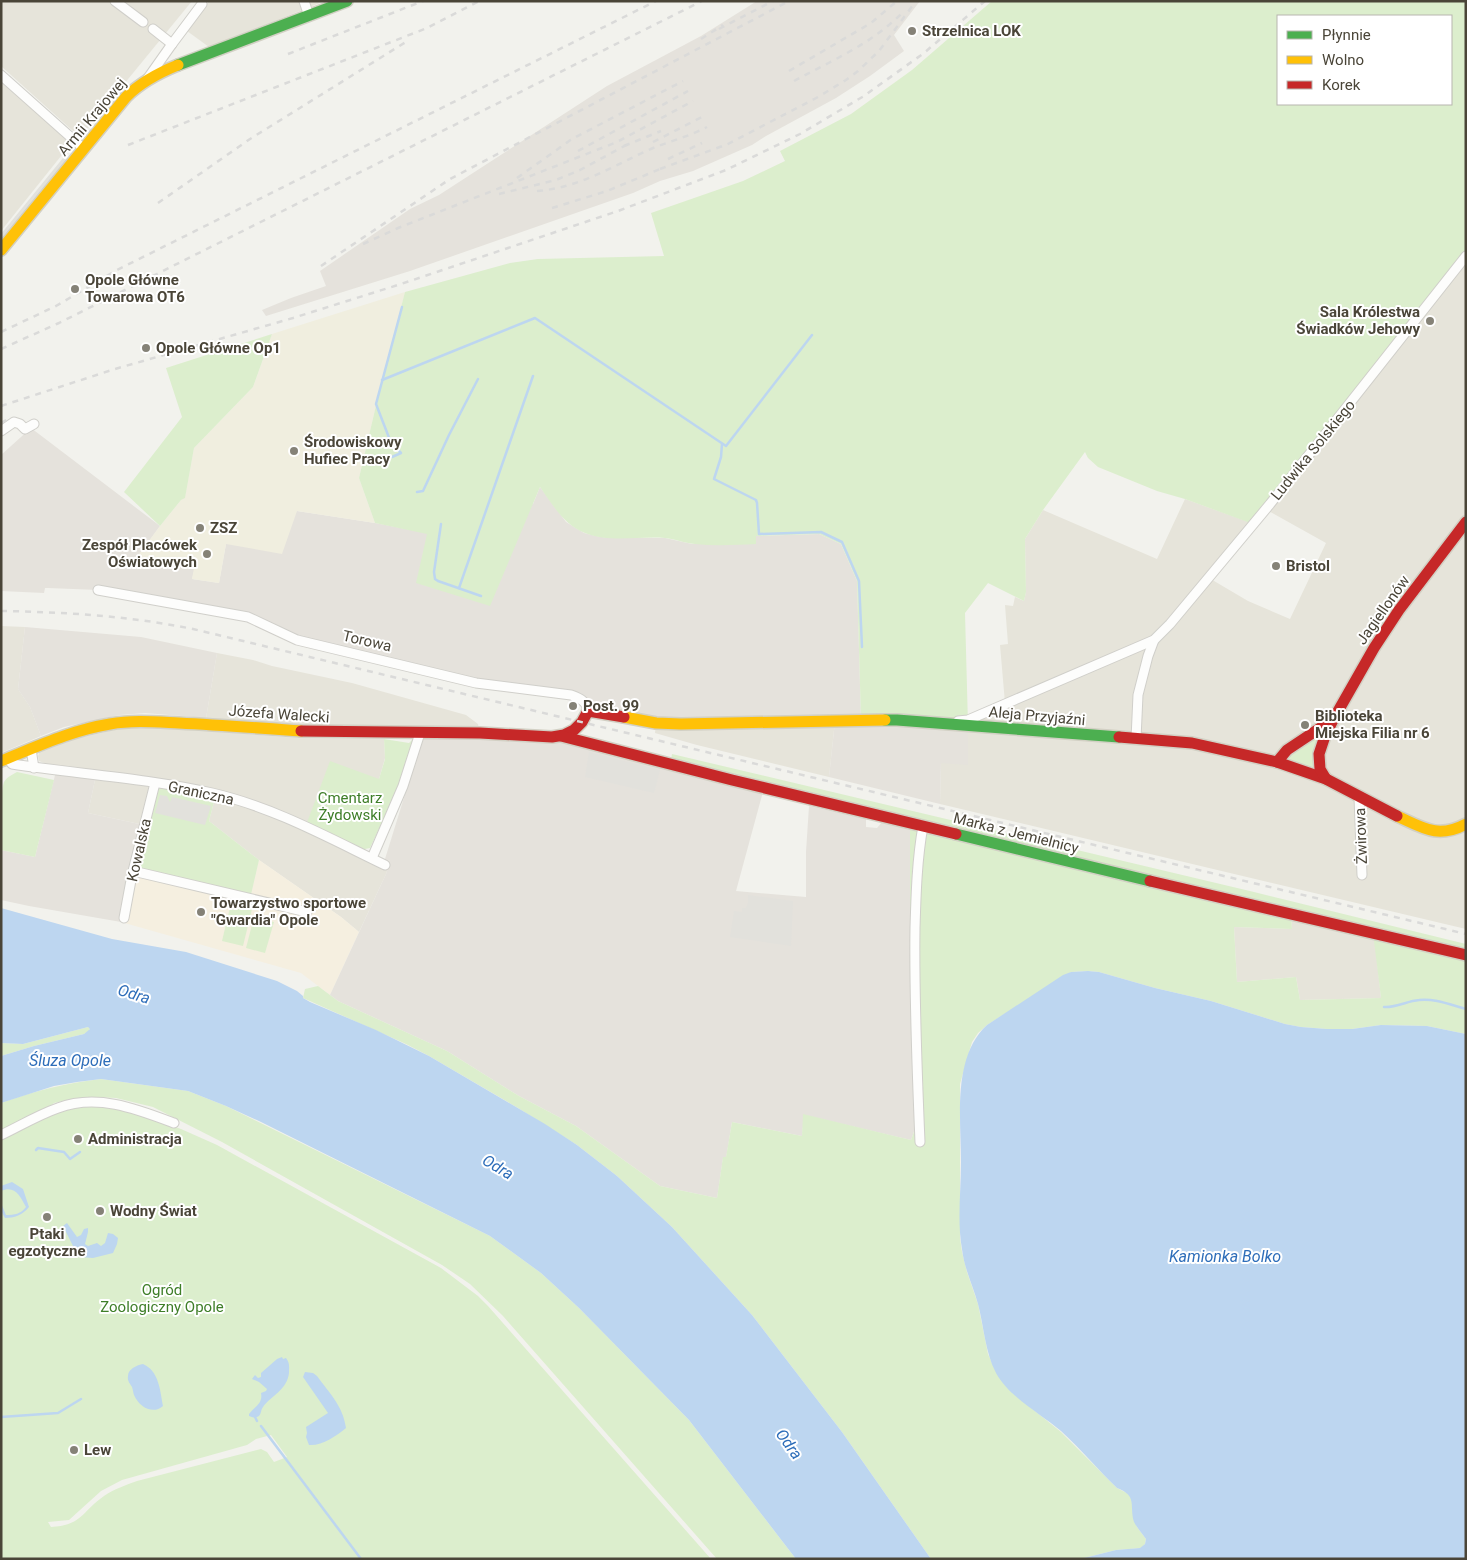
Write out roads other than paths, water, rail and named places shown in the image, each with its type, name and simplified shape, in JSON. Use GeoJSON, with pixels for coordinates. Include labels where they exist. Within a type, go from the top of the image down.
{"type":"FeatureCollection","features":[{"type":"Feature","properties":{"kind":"street"},"geometry":{"type":"LineString","coordinates":[[115,1],[143,22]]}},
{"type":"Feature","properties":{"kind":"street"},"geometry":{"type":"LineString","coordinates":[[304,1],[309,16]]}},
{"type":"Feature","properties":{"kind":"street","name":"Armii Krajowej"},"geometry":{"type":"LineString","coordinates":[[1,250],[126,97],[148,78],[347,1]]}},
{"type":"Feature","properties":{"kind":"street"},"geometry":{"type":"LineString","coordinates":[[148,78],[202,4]]}},
{"type":"Feature","properties":{"kind":"street"},"geometry":{"type":"LineString","coordinates":[[153,30],[172,44]]}},
{"type":"Feature","properties":{"kind":"street"},"geometry":{"type":"LineString","coordinates":[[1,75],[84,149]]}},
{"type":"Feature","properties":{"kind":"street","name":"Ludwika Solskiego"},"geometry":{"type":"LineString","coordinates":[[944,723],[968,720],[1154,640],[1170,624],[1270,504],[1466,256]]}},
{"type":"Feature","properties":{"kind":"street"},"geometry":{"type":"LineString","coordinates":[[1,430],[14,422],[20,424],[25,429],[34,424]]}},
{"type":"Feature","properties":{"kind":"street","name":"Jagiellonów"},"geometry":{"type":"LineString","coordinates":[[1326,779],[1320,769],[1319,754],[1333,720],[1374,648],[1399,610],[1466,522]]}},
{"type":"Feature","properties":{"kind":"street","name":"Torowa"},"geometry":{"type":"LineString","coordinates":[[98,590],[248,617],[298,640],[476,683],[571,695],[585,702],[588,711]]}},
{"type":"Feature","properties":{"kind":"street","name":"Ludwika Solskiego"},"geometry":{"type":"LineString","coordinates":[[1136,739],[1138,694],[1154,640]]}},
{"type":"Feature","properties":{"kind":"street"},"geometry":{"type":"LineString","coordinates":[[561,736],[574,730],[582,722],[588,711]]}},
{"type":"Feature","properties":{"kind":"street","name":"Aleja Przyjaźni"},"geometry":{"type":"LineString","coordinates":[[588,711],[656,723],[897,720],[1192,743],[1278,762],[1326,779],[1360,798],[1427,830],[1449,831],[1466,824]]}},
{"type":"Feature","properties":{"kind":"street","name":"Jagiellonów"},"geometry":{"type":"LineString","coordinates":[[1278,762],[1286,750],[1333,720]]}},
{"type":"Feature","properties":{"kind":"street","name":"Józefa Walecki"},"geometry":{"type":"LineString","coordinates":[[5,760],[80,731],[109,724],[133,721],[309,732],[480,733],[561,736]]}},
{"type":"Feature","properties":{"kind":"street"},"geometry":{"type":"LineString","coordinates":[[372,858],[403,786],[420,733]]}},
{"type":"Feature","properties":{"kind":"street","name":"Marka z Jemielnicy"},"geometry":{"type":"LineString","coordinates":[[561,736],[740,782],[1325,923],[1466,955]]}},
{"type":"Feature","properties":{"kind":"street"},"geometry":{"type":"LineString","coordinates":[[31,749],[34,768]]}},
{"type":"Feature","properties":{"kind":"street","name":"Graniczna"},"geometry":{"type":"LineString","coordinates":[[5,760],[12,764],[34,768],[154,783],[213,793],[284,817],[385,865]]}},
{"type":"Feature","properties":{"kind":"street","name":"Kowalska"},"geometry":{"type":"LineString","coordinates":[[124,918],[154,783]]}},
{"type":"Feature","properties":{"kind":"street","name":"Żwirowa"},"geometry":{"type":"LineString","coordinates":[[1360,798],[1362,875]]}},
{"type":"Feature","properties":{"kind":"street"},"geometry":{"type":"LineString","coordinates":[[920,1142],[915,960],[919,860],[923,826]]}},
{"type":"Feature","properties":{"kind":"street"},"geometry":{"type":"LineString","coordinates":[[133,871],[307,912]]}},
{"type":"Feature","properties":{"kind":"street"},"geometry":{"type":"LineString","coordinates":[[1,1135],[70,1104],[94,1102],[124,1105],[174,1124]]}},
{"type":"Feature","properties":{"kind":"water"},"geometry":{"type":"Polygon","coordinates":[[[1,908],[112,939],[186,952],[277,981],[297,991],[310,1002],[376,1030],[429,1056],[545,1124],[577,1145],[617,1176],[672,1227],[752,1315],[842,1432],[931,1559],[796,1559],[689,1420],[579,1308],[541,1273],[490,1236],[259,1121],[188,1091],[101,1079],[54,1086],[1,1103],[1,1056],[84,1034],[90,1029],[88,1027],[23,1044],[1,1043],[1,908]]]}},
{"type":"Feature","properties":{"kind":"water","name":"Kamionka Bolko"},"geometry":{"type":"Polygon","coordinates":[[[1071,972],[1099,972],[1211,1001],[1285,1024],[1301,1027],[1352,1029],[1381,1025],[1427,1026],[1466,1034],[1466,1559],[1080,1559],[1116,1550],[1140,1548],[1145,1544],[1146,1539],[1134,1522],[1132,1502],[1128,1494],[1117,1488],[1061,1431],[1009,1390],[992,1365],[978,1304],[963,1256],[959,1217],[960,1108],[963,1071],[968,1054],[976,1038],[987,1025],[1063,975],[1071,972]]]}},
{"type":"Feature","properties":{"kind":"water"},"geometry":{"type":"Polygon","coordinates":[[[12,1182],[23,1189],[29,1207],[18,1215],[5,1218],[1,1211],[1,1203],[6,1215],[17,1214],[26,1207],[19,1196],[10,1189],[1,1191],[1,1186],[12,1182]]]}},
{"type":"Feature","properties":{"kind":"water"},"geometry":{"type":"Polygon","coordinates":[[[67,1223],[77,1237],[81,1235],[84,1229],[88,1228],[85,1244],[88,1246],[97,1243],[101,1246],[105,1243],[108,1233],[113,1234],[118,1238],[113,1253],[93,1258],[80,1257],[63,1226],[67,1223]]]}},
{"type":"Feature","properties":{"kind":"water"},"geometry":{"type":"Polygon","coordinates":[[[282,1357],[283,1359],[286,1358],[289,1365],[288,1379],[279,1392],[263,1407],[259,1416],[249,1416],[260,1402],[261,1393],[267,1389],[252,1379],[255,1375],[258,1378],[261,1377],[261,1373],[282,1357]]]}},
{"type":"Feature","properties":{"kind":"water"},"geometry":{"type":"Polygon","coordinates":[[[143,1364],[156,1376],[163,1406],[159,1409],[151,1410],[139,1403],[128,1380],[128,1374],[131,1369],[143,1364]]]}},
{"type":"Feature","properties":{"kind":"water"},"geometry":{"type":"Polygon","coordinates":[[[305,1372],[313,1373],[317,1376],[331,1395],[342,1413],[346,1428],[329,1440],[314,1445],[309,1445],[306,1437],[306,1427],[328,1413],[303,1377],[305,1372]]]}},
{"type":"Feature","properties":{"kind":"waterway"},"geometry":{"type":"LineString","coordinates":[[392,457],[401,453],[393,448],[376,404],[402,307]]}},
{"type":"Feature","properties":{"kind":"waterway"},"geometry":{"type":"LineString","coordinates":[[382,380],[535,318],[726,446],[812,335]]}},
{"type":"Feature","properties":{"kind":"waterway"},"geometry":{"type":"LineString","coordinates":[[459,588],[533,376]]}},
{"type":"Feature","properties":{"kind":"waterway"},"geometry":{"type":"LineString","coordinates":[[417,492],[423,491],[478,379]]}},
{"type":"Feature","properties":{"kind":"waterway"},"geometry":{"type":"LineString","coordinates":[[722,444],[721,457],[714,479],[756,500],[759,534],[821,532],[842,542],[859,581],[862,647]]}},
{"type":"Feature","properties":{"kind":"waterway"},"geometry":{"type":"LineString","coordinates":[[441,524],[434,572],[435,579],[481,596]]}},
{"type":"Feature","properties":{"kind":"waterway"},"geometry":{"type":"LineString","coordinates":[[1384,1007],[1431,1000],[1466,1009]]}},
{"type":"Feature","properties":{"kind":"waterway"},"geometry":{"type":"LineString","coordinates":[[36,1150],[38,1148],[64,1152],[70,1159],[80,1152]]}},
{"type":"Feature","properties":{"kind":"waterway"},"geometry":{"type":"LineString","coordinates":[[1,1417],[58,1413],[81,1399]]}},
{"type":"Feature","properties":{"kind":"waterway"},"geometry":{"type":"LineString","coordinates":[[255,1417],[257,1421]]}},
{"type":"Feature","properties":{"kind":"waterway"},"geometry":{"type":"LineString","coordinates":[[261,1426],[361,1559]]}},
{"type":"Feature","properties":{"kind":"railway"},"geometry":{"type":"LineString","coordinates":[[288,54],[423,1]]}},
{"type":"Feature","properties":{"kind":"railway"},"geometry":{"type":"LineString","coordinates":[[128,145],[427,28],[479,1]]}},
{"type":"Feature","properties":{"kind":"railway"},"geometry":{"type":"LineString","coordinates":[[1,332],[56,306],[117,270],[656,1]]}},
{"type":"Feature","properties":{"kind":"railway"},"geometry":{"type":"LineString","coordinates":[[1,349],[59,323],[702,1]]}},
{"type":"Feature","properties":{"kind":"railway"},"geometry":{"type":"LineString","coordinates":[[719,29],[773,1]]}},
{"type":"Feature","properties":{"kind":"railway"},"geometry":{"type":"LineString","coordinates":[[321,266],[450,179],[789,1]]}},
{"type":"Feature","properties":{"kind":"railway"},"geometry":{"type":"LineString","coordinates":[[789,71],[871,23],[897,1]]}},
{"type":"Feature","properties":{"kind":"railway"},"geometry":{"type":"LineString","coordinates":[[660,169],[728,144],[818,97],[846,80],[879,51],[916,1]]}},
{"type":"Feature","properties":{"kind":"railway"},"geometry":{"type":"LineString","coordinates":[[1,406],[115,369],[293,318],[401,284],[618,211],[726,170],[800,134],[864,96],[924,53],[985,1]]}},
{"type":"Feature","properties":{"kind":"railway"},"geometry":{"type":"LineString","coordinates":[[794,81],[864,43],[901,14]]}},
{"type":"Feature","properties":{"kind":"railway"},"geometry":{"type":"LineString","coordinates":[[701,39],[723,25]]}},
{"type":"Feature","properties":{"kind":"railway"},"geometry":{"type":"LineString","coordinates":[[158,203],[250,139],[409,40]]}},
{"type":"Feature","properties":{"kind":"railway"},"geometry":{"type":"LineString","coordinates":[[517,178],[572,139],[683,81]]}},
{"type":"Feature","properties":{"kind":"railway"},"geometry":{"type":"LineString","coordinates":[[578,151],[688,91]]}},
{"type":"Feature","properties":{"kind":"railway"},"geometry":{"type":"LineString","coordinates":[[363,244],[398,228],[617,142],[693,101]]}},
{"type":"Feature","properties":{"kind":"railway"},"geometry":{"type":"LineString","coordinates":[[653,142],[702,117]]}},
{"type":"Feature","properties":{"kind":"railway"},"geometry":{"type":"LineString","coordinates":[[537,191],[553,189],[582,181],[653,148],[707,127]]}},
{"type":"Feature","properties":{"kind":"railway"},"geometry":{"type":"LineString","coordinates":[[624,146],[661,131]]}},
{"type":"Feature","properties":{"kind":"railway"},"geometry":{"type":"LineString","coordinates":[[499,194],[556,180],[580,170],[630,143]]}},
{"type":"Feature","properties":{"kind":"railway"},"geometry":{"type":"LineString","coordinates":[[668,159],[702,143]]}},
{"type":"Feature","properties":{"kind":"railway"},"geometry":{"type":"LineString","coordinates":[[552,208],[607,191],[665,167]]}},
{"type":"Feature","properties":{"kind":"railway"},"geometry":{"type":"LineString","coordinates":[[1,423],[8,419]]}},
{"type":"Feature","properties":{"kind":"railway"},"geometry":{"type":"LineString","coordinates":[[1,611],[97,616],[193,629],[1466,934]]}},
{"type":"Feature","properties":{"kind":"place","name":"Strzelnica LOK"},"geometry":{"type":"Point","coordinates":[912,31]}},
{"type":"Feature","properties":{"kind":"place","name":"Opole Główne Towarowa OT6"},"geometry":{"type":"Point","coordinates":[75,289]}},
{"type":"Feature","properties":{"kind":"place","name":"Sala Królestwa Świadków Jehowy"},"geometry":{"type":"Point","coordinates":[1430,321]}},
{"type":"Feature","properties":{"kind":"place","name":"Opole Główne Op1"},"geometry":{"type":"Point","coordinates":[146,348]}},
{"type":"Feature","properties":{"kind":"place","name":"Środowiskowy Hufiec Pracy"},"geometry":{"type":"Point","coordinates":[294,451]}},
{"type":"Feature","properties":{"kind":"place","name":"ZSZ"},"geometry":{"type":"Point","coordinates":[200,528]}},
{"type":"Feature","properties":{"kind":"place","name":"Zespół Placówek Oświatowych"},"geometry":{"type":"Point","coordinates":[207,554]}},
{"type":"Feature","properties":{"kind":"place","name":"Bristol"},"geometry":{"type":"Point","coordinates":[1276,566]}},
{"type":"Feature","properties":{"kind":"place","name":"Post. 99"},"geometry":{"type":"Point","coordinates":[573,706]}},
{"type":"Feature","properties":{"kind":"place","name":"Biblioteka Miejska Filia nr 6"},"geometry":{"type":"Point","coordinates":[1305,725]}},
{"type":"Feature","properties":{"kind":"place","name":"Towarzystwo sportowe \"Gwardia\" Opole"},"geometry":{"type":"Point","coordinates":[201,912]}},
{"type":"Feature","properties":{"kind":"place","name":"Administracja"},"geometry":{"type":"Point","coordinates":[78,1139]}},
{"type":"Feature","properties":{"kind":"place","name":"Wodny Świat"},"geometry":{"type":"Point","coordinates":[100,1211]}},
{"type":"Feature","properties":{"kind":"place","name":"Ptaki egzotyczne"},"geometry":{"type":"Point","coordinates":[47,1217]}},
{"type":"Feature","properties":{"kind":"place","name":"Lew"},"geometry":{"type":"Point","coordinates":[74,1450]}},
{"type":"Feature","properties":{"kind":"park label","name":"Cmentarz Żydowski"},"geometry":{"type":"Point","coordinates":[350,806]}},
{"type":"Feature","properties":{"kind":"park label","name":"Ogród Zoologiczny Opole"},"geometry":{"type":"Point","coordinates":[162,1298]}},
{"type":"Feature","properties":{"kind":"water label","name":"Odra"},"geometry":{"type":"Point","coordinates":[134,994]}},
{"type":"Feature","properties":{"kind":"water label","name":"Śluza Opole"},"geometry":{"type":"Point","coordinates":[70,1060]}},
{"type":"Feature","properties":{"kind":"water label","name":"Odra"},"geometry":{"type":"Point","coordinates":[498,1167]}},
{"type":"Feature","properties":{"kind":"water label","name":"Odra"},"geometry":{"type":"Point","coordinates":[789,1444]}}]}
